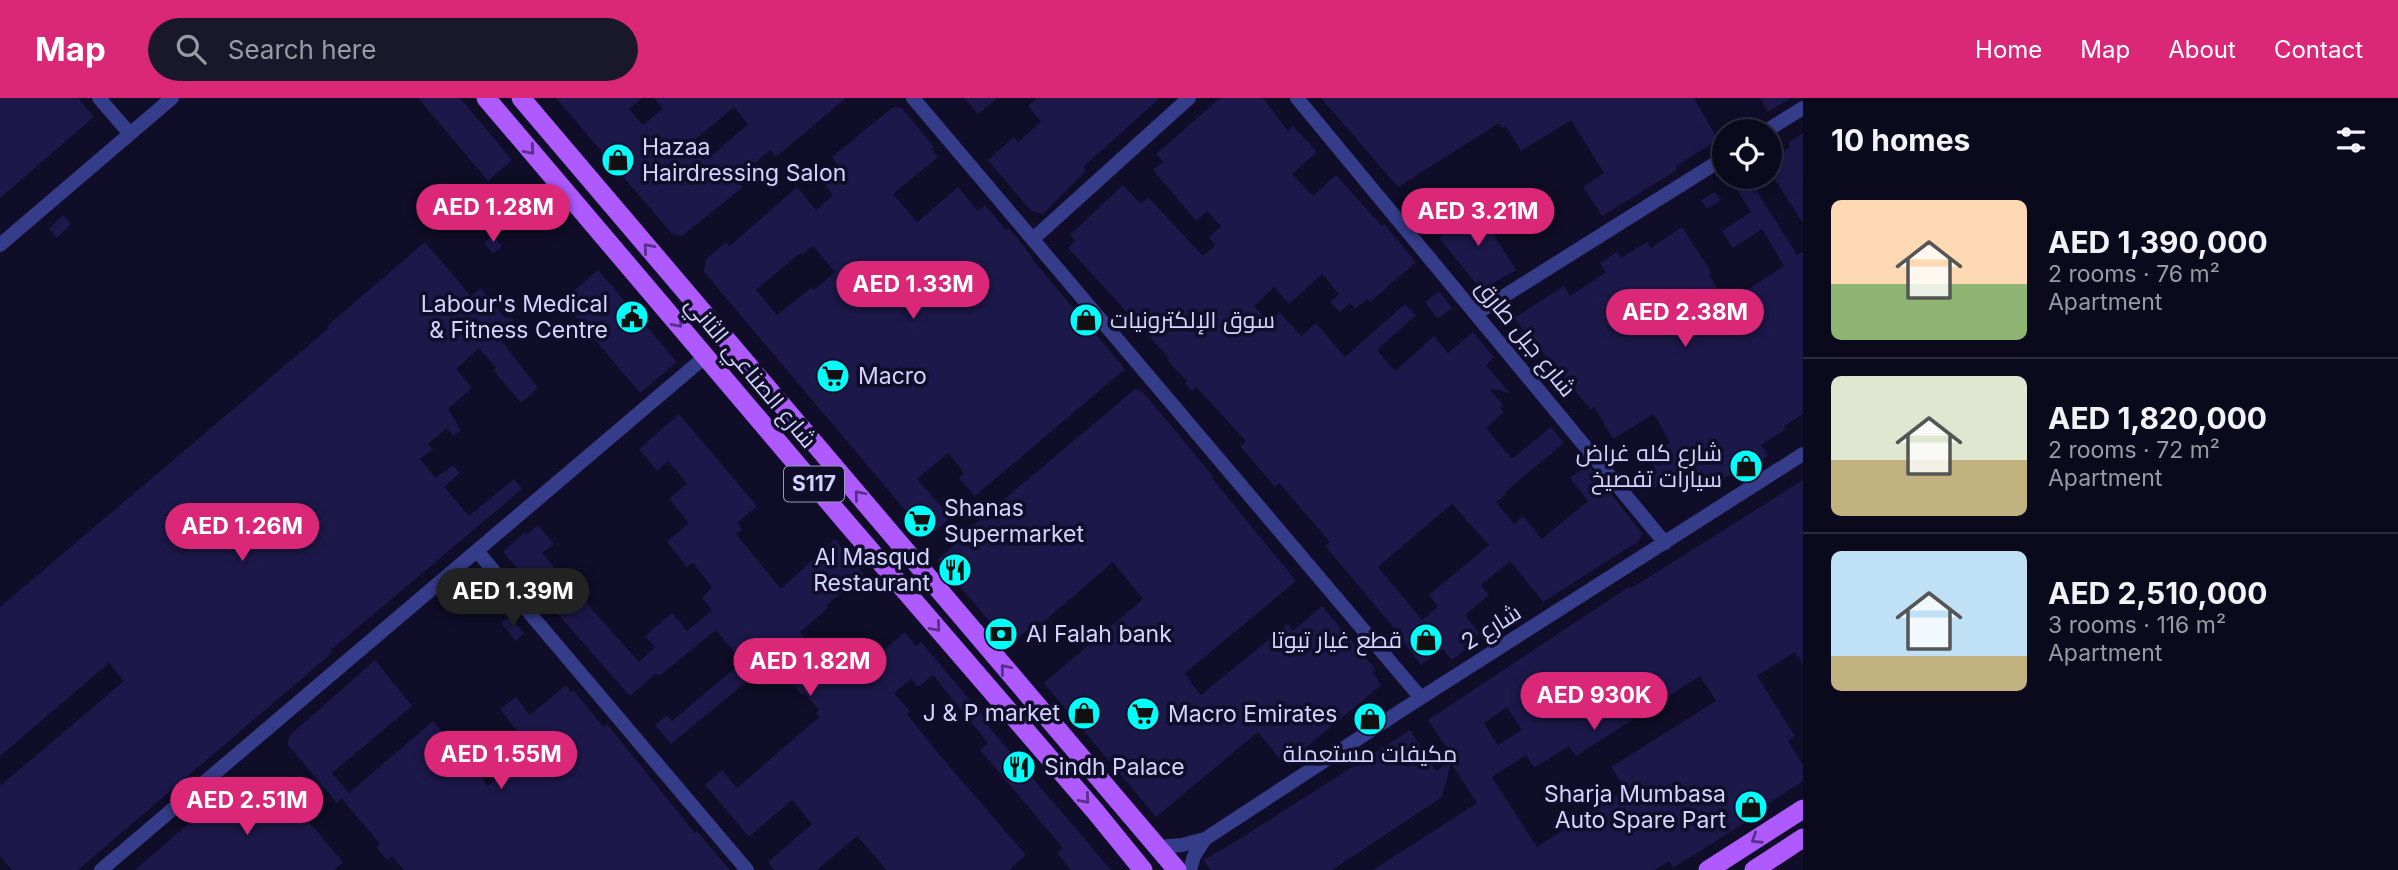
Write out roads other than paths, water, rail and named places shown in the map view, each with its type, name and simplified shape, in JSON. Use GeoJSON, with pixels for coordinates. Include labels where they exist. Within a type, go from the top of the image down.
{"type":"FeatureCollection","features":[{"type":"Feature","properties":{"kind":"main road","name":"شارع الصناعي الثاني"},"geometry":{"type":"LineString","coordinates":[[486,98],[1143,870]]}},
{"type":"Feature","properties":{"kind":"main road","name":"شارع الصناعي الثاني"},"geometry":{"type":"LineString","coordinates":[[521,98],[1177,870]]}},
{"type":"Feature","properties":{"kind":"main road"},"geometry":{"type":"LineString","coordinates":[[1708,870],[1803,809]]}},
{"type":"Feature","properties":{"kind":"main road"},"geometry":{"type":"LineString","coordinates":[[1754,870],[1803,838]]}},
{"type":"Feature","properties":{"kind":"street"},"geometry":{"type":"LineString","coordinates":[[99,98],[130,134]]}},
{"type":"Feature","properties":{"kind":"street"},"geometry":{"type":"LineString","coordinates":[[0,244],[172,98]]}},
{"type":"Feature","properties":{"kind":"street"},"geometry":{"type":"LineString","coordinates":[[913,98],[1421,698]]}},
{"type":"Feature","properties":{"kind":"street"},"geometry":{"type":"LineString","coordinates":[[1033,239],[1189,98]]}},
{"type":"Feature","properties":{"kind":"street","name":"شارع جبل طارق"},"geometry":{"type":"LineString","coordinates":[[1297,98],[1665,543]]}},
{"type":"Feature","properties":{"kind":"street"},"geometry":{"type":"LineString","coordinates":[[1782,121],[1803,108]]}},
{"type":"Feature","properties":{"kind":"street"},"geometry":{"type":"LineString","coordinates":[[1477,313],[1712,166]]}},
{"type":"Feature","properties":{"kind":"street"},"geometry":{"type":"LineString","coordinates":[[101,870],[706,356]]}},
{"type":"Feature","properties":{"kind":"street","name":"شارع 2"},"geometry":{"type":"LineString","coordinates":[[1158,847],[1205,839],[1803,454]]}},
{"type":"Feature","properties":{"kind":"street"},"geometry":{"type":"LineString","coordinates":[[477,551],[747,870]]}},
{"type":"Feature","properties":{"kind":"street"},"geometry":{"type":"LineString","coordinates":[[1190,870],[1194,856],[1205,839]]}},
{"type":"Feature","properties":{"kind":"place","name":"Hazaa Hairdressing Salon"},"geometry":{"type":"Point","coordinates":[618,160]}},
{"type":"Feature","properties":{"kind":"place","name":"Labour's Medical & Fitness Centre"},"geometry":{"type":"Point","coordinates":[632,317]}},
{"type":"Feature","properties":{"kind":"place","name":"سوق الإلكترونيات"},"geometry":{"type":"Point","coordinates":[1086,320]}},
{"type":"Feature","properties":{"kind":"place","name":"Macro"},"geometry":{"type":"Point","coordinates":[833,376]}},
{"type":"Feature","properties":{"kind":"place","name":"شارع كله غراض سيارات تفصيخ"},"geometry":{"type":"Point","coordinates":[1746,466]}},
{"type":"Feature","properties":{"kind":"place","name":"Shanas Supermarket"},"geometry":{"type":"Point","coordinates":[920,521]}},
{"type":"Feature","properties":{"kind":"place","name":"Al Masqud Restaurant"},"geometry":{"type":"Point","coordinates":[955,570]}},
{"type":"Feature","properties":{"kind":"place","name":"Al Falah bank"},"geometry":{"type":"Point","coordinates":[1001,634]}},
{"type":"Feature","properties":{"kind":"place","name":"قطع غيار تيوتا"},"geometry":{"type":"Point","coordinates":[1426,640]}},
{"type":"Feature","properties":{"kind":"place","name":"J & P market"},"geometry":{"type":"Point","coordinates":[1084,713]}},
{"type":"Feature","properties":{"kind":"place","name":"Macro Emirates"},"geometry":{"type":"Point","coordinates":[1143,714]}},
{"type":"Feature","properties":{"kind":"place","name":"مكيفات مستعملة"},"geometry":{"type":"Point","coordinates":[1370,719]}},
{"type":"Feature","properties":{"kind":"place","name":"Sindh Palace"},"geometry":{"type":"Point","coordinates":[1019,767]}},
{"type":"Feature","properties":{"kind":"place","name":"Sharja Mumbasa Auto Spare Part"},"geometry":{"type":"Point","coordinates":[1751,807]}}]}
